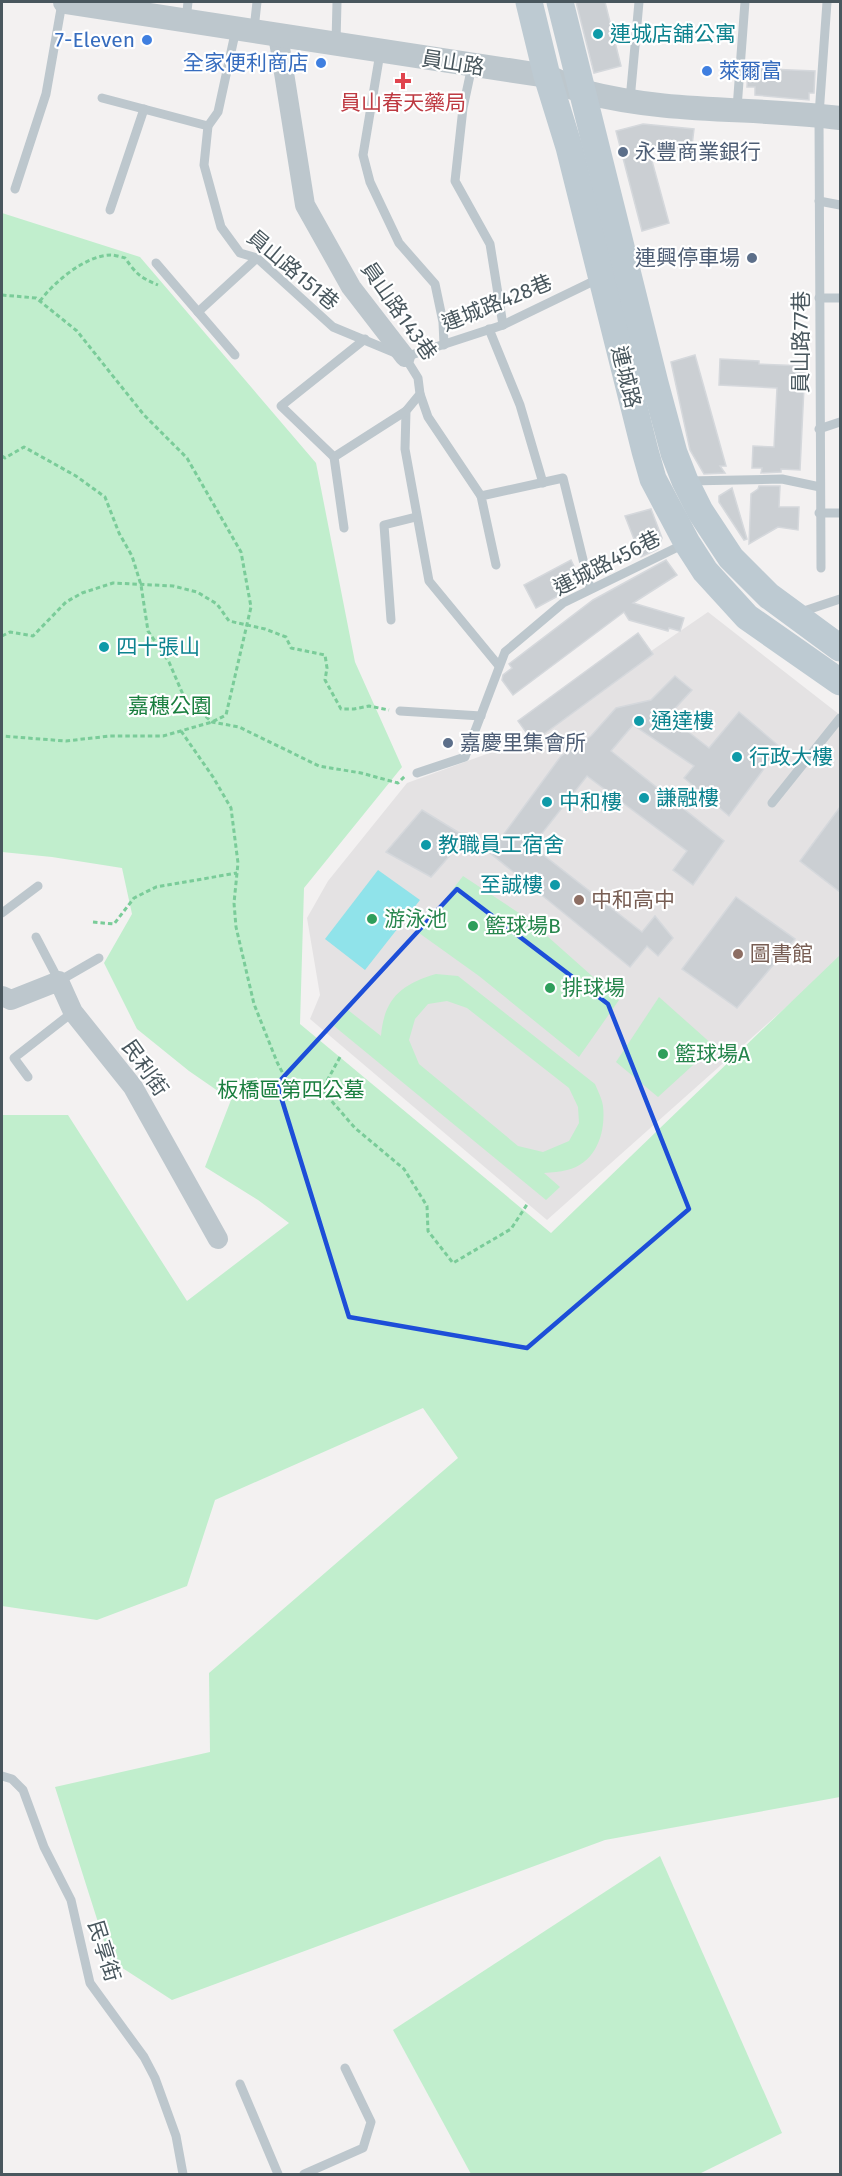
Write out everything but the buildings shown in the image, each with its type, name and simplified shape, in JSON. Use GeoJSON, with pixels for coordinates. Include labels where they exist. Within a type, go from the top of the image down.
{"type":"FeatureCollection","features":[{"type":"Feature","properties":{"kind":"main road","name":"連城路"},"geometry":{"type":"LineString","coordinates":[[530,2],[651,470],[687,543],[705,571],[747,617],[840,682]]}},
{"type":"Feature","properties":{"kind":"main road","name":"連城路"},"geometry":{"type":"LineString","coordinates":[[560,2],[655,383],[674,453],[685,481],[700,511],[731,558],[794,616],[840,648]]}},
{"type":"Feature","properties":{"kind":"street","name":"員山路"},"geometry":{"type":"LineString","coordinates":[[63,2],[187,11],[245,29],[278,35],[548,76],[584,92],[630,100],[680,107],[830,117]]}},
{"type":"Feature","properties":{"kind":"street","name":"員山路143巷"},"geometry":{"type":"LineString","coordinates":[[278,35],[305,205],[351,287],[405,357]]}},
{"type":"Feature","properties":{"kind":"street"},"geometry":{"type":"LineString","coordinates":[[5,1001],[59,981]]}},
{"type":"Feature","properties":{"kind":"street","name":"民利街"},"geometry":{"type":"LineString","coordinates":[[59,981],[73,1012],[133,1087],[218,1239]]}},
{"type":"Feature","properties":{"kind":"lane"},"geometry":{"type":"LineString","coordinates":[[15,189],[46,94],[63,2]]}},
{"type":"Feature","properties":{"kind":"lane","name":"員山路151巷"},"geometry":{"type":"LineString","coordinates":[[257,2],[245,29],[218,112],[208,126],[204,165],[221,227],[240,253],[257,258],[333,327],[405,357]]}},
{"type":"Feature","properties":{"kind":"lane"},"geometry":{"type":"LineString","coordinates":[[337,2],[335,32],[337,44]]}},
{"type":"Feature","properties":{"kind":"lane"},"geometry":{"type":"LineString","coordinates":[[630,100],[639,2]]}},
{"type":"Feature","properties":{"kind":"lane"},"geometry":{"type":"LineString","coordinates":[[737,110],[745,2]]}},
{"type":"Feature","properties":{"kind":"lane","name":"員山路77巷"},"geometry":{"type":"LineString","coordinates":[[821,568],[819,201],[830,117],[827,2]]}},
{"type":"Feature","properties":{"kind":"lane"},"geometry":{"type":"LineString","coordinates":[[381,51],[363,155],[370,182],[399,243],[435,284],[443,322],[444,345]]}},
{"type":"Feature","properties":{"kind":"lane"},"geometry":{"type":"LineString","coordinates":[[472,66],[463,108],[455,182],[490,243],[503,324]]}},
{"type":"Feature","properties":{"kind":"lane"},"geometry":{"type":"LineString","coordinates":[[102,98],[208,126]]}},
{"type":"Feature","properties":{"kind":"lane"},"geometry":{"type":"LineString","coordinates":[[110,210],[144,109]]}},
{"type":"Feature","properties":{"kind":"lane"},"geometry":{"type":"LineString","coordinates":[[819,201],[840,205]]}},
{"type":"Feature","properties":{"kind":"lane"},"geometry":{"type":"LineString","coordinates":[[198,312],[257,258]]}},
{"type":"Feature","properties":{"kind":"lane"},"geometry":{"type":"LineString","coordinates":[[156,263],[235,355]]}},
{"type":"Feature","properties":{"kind":"lane","name":"連城路428巷"},"geometry":{"type":"LineString","coordinates":[[405,357],[503,324],[601,278]]}},
{"type":"Feature","properties":{"kind":"lane"},"geometry":{"type":"LineString","coordinates":[[819,298],[840,298]]}},
{"type":"Feature","properties":{"kind":"lane"},"geometry":{"type":"LineString","coordinates":[[489,329],[520,405],[543,483]]}},
{"type":"Feature","properties":{"kind":"lane"},"geometry":{"type":"LineString","coordinates":[[344,528],[334,457],[281,406],[365,339]]}},
{"type":"Feature","properties":{"kind":"lane","name":"員山路143巷"},"geometry":{"type":"LineString","coordinates":[[334,457],[406,411],[420,394],[418,378],[405,357]]}},
{"type":"Feature","properties":{"kind":"lane"},"geometry":{"type":"LineString","coordinates":[[420,394],[428,417],[481,496],[496,566]]}},
{"type":"Feature","properties":{"kind":"lane"},"geometry":{"type":"LineString","coordinates":[[406,411],[405,449],[429,581],[499,666]]}},
{"type":"Feature","properties":{"kind":"lane"},"geometry":{"type":"LineString","coordinates":[[819,429],[840,423]]}},
{"type":"Feature","properties":{"kind":"lane"},"geometry":{"type":"LineString","coordinates":[[481,496],[563,478],[590,588]]}},
{"type":"Feature","properties":{"kind":"lane"},"geometry":{"type":"LineString","coordinates":[[685,481],[782,479],[820,487]]}},
{"type":"Feature","properties":{"kind":"lane"},"geometry":{"type":"LineString","coordinates":[[819,513],[840,513]]}},
{"type":"Feature","properties":{"kind":"lane"},"geometry":{"type":"LineString","coordinates":[[391,620],[384,525],[416,518]]}},
{"type":"Feature","properties":{"kind":"lane","name":"連城路456巷"},"geometry":{"type":"LineString","coordinates":[[417,773],[465,757],[506,652],[563,603],[687,543]]}},
{"type":"Feature","properties":{"kind":"lane"},"geometry":{"type":"LineString","coordinates":[[794,616],[802,611],[840,599]]}},
{"type":"Feature","properties":{"kind":"lane"},"geometry":{"type":"LineString","coordinates":[[400,711],[481,716]]}},
{"type":"Feature","properties":{"kind":"lane"},"geometry":{"type":"LineString","coordinates":[[772,803],[840,718]]}},
{"type":"Feature","properties":{"kind":"lane"},"geometry":{"type":"LineString","coordinates":[[2,913],[38,886]]}},
{"type":"Feature","properties":{"kind":"lane"},"geometry":{"type":"LineString","coordinates":[[36,937],[59,981],[99,958]]}},
{"type":"Feature","properties":{"kind":"lane"},"geometry":{"type":"LineString","coordinates":[[27,1077],[14,1058],[73,1012]]}},
{"type":"Feature","properties":{"kind":"lane","name":"民享街"},"geometry":{"type":"LineString","coordinates":[[2,1776],[12,1779],[23,1790],[44,1847],[70,1900],[90,1983],[144,2057],[155,2078],[176,2136],[183,2175]]}},
{"type":"Feature","properties":{"kind":"lane"},"geometry":{"type":"LineString","coordinates":[[304,2175],[363,2148],[371,2122],[345,2068]]}},
{"type":"Feature","properties":{"kind":"lane"},"geometry":{"type":"LineString","coordinates":[[240,2084],[278,2175]]}},
{"type":"Feature","properties":{"kind":"path"},"geometry":{"type":"LineString","coordinates":[[40,301],[51,286],[66,273],[95,259],[111,255],[125,258],[132,269],[144,280],[184,297]]}},
{"type":"Feature","properties":{"kind":"path"},"geometry":{"type":"LineString","coordinates":[[2,295],[36,298],[77,331],[144,415],[187,458],[241,552],[251,607],[226,715],[212,722],[164,736],[110,736],[66,741],[2,736]]}},
{"type":"Feature","properties":{"kind":"path"},"geometry":{"type":"LineString","coordinates":[[2,456],[5,458],[24,447],[76,476],[105,497],[118,533],[132,556],[141,585],[148,631],[169,662],[184,697],[212,722],[239,727],[319,766],[361,773],[398,783],[405,776],[417,773]]}},
{"type":"Feature","properties":{"kind":"path"},"geometry":{"type":"LineString","coordinates":[[2,636],[10,632],[33,636],[66,602],[82,593],[112,583],[173,586],[197,592],[217,604],[230,621],[265,629],[286,637],[291,648],[325,655],[327,668],[325,680],[341,709],[369,706],[400,711]]}},
{"type":"Feature","properties":{"kind":"path"},"geometry":{"type":"LineString","coordinates":[[181,731],[208,768],[231,808],[238,863],[234,903],[236,927],[254,1004],[277,1062],[297,1101]]}},
{"type":"Feature","properties":{"kind":"path"},"geometry":{"type":"LineString","coordinates":[[93,922],[114,924],[134,898],[156,887],[237,873]]}},
{"type":"Feature","properties":{"kind":"path"},"geometry":{"type":"LineString","coordinates":[[340,1057],[322,1090],[355,1128],[404,1169],[427,1206],[428,1232],[453,1263],[511,1229],[528,1203]]}},
{"type":"Feature","properties":{"kind":"highlighted area"},"geometry":{"type":"Polygon","coordinates":[[[457,889],[608,1004],[689,1209],[527,1348],[349,1317],[277,1084],[457,889]]]}},
{"type":"Feature","properties":{"kind":"shaded area","name":"中和高中"},"geometry":{"type":"Polygon","coordinates":[[[708,612],[840,715],[840,959],[547,1220],[310,1019],[320,995],[307,918],[328,881],[407,783],[517,743],[708,612]]]}},
{"type":"Feature","properties":{"kind":"green space"},"geometry":{"type":"Polygon","coordinates":[[[2,213],[140,257],[316,463],[355,662],[402,767],[304,888],[300,1024],[551,1233],[840,955],[840,1797],[605,1840],[172,2000],[110,1960],[55,1787],[210,1752],[209,1673],[458,1458],[423,1408],[215,1500],[187,1586],[97,1620],[2,1606],[2,1115],[68,1115],[187,1301],[289,1223],[258,1200],[205,1167],[231,1100],[189,1071],[137,1029],[104,963],[132,914],[122,868],[2,852],[2,213]]]}},
{"type":"Feature","properties":{"kind":"green space","name":"排球場"},"geometry":{"type":"Polygon","coordinates":[[[463,876],[528,919],[619,1000],[579,1057],[479,976],[419,933],[463,876]]]}},
{"type":"Feature","properties":{"kind":"green space"},"geometry":{"type":"Polygon","coordinates":[[[436,974],[458,976],[595,1084],[600,1095],[604,1116],[597,1146],[585,1161],[577,1166],[564,1171],[544,1173],[560,1187],[546,1200],[334,1026],[348,1010],[381,1036],[390,1003],[404,988],[436,974]],[[447,1001],[428,1004],[415,1019],[409,1040],[419,1064],[518,1146],[543,1152],[569,1141],[579,1123],[578,1107],[569,1088],[467,1008],[447,1001]]]}},
{"type":"Feature","properties":{"kind":"green space","name":"籃球場A"},"geometry":{"type":"Polygon","coordinates":[[[659,997],[714,1046],[658,1097],[616,1062],[659,997]]]}},
{"type":"Feature","properties":{"kind":"green space"},"geometry":{"type":"Polygon","coordinates":[[[660,1856],[782,2133],[699,2174],[471,2174],[393,2030],[660,1856]]]}},
{"type":"Feature","properties":{"kind":"water","name":"游泳池"},"geometry":{"type":"Polygon","coordinates":[[[378,870],[420,900],[365,970],[325,939],[378,870]]]}},
{"type":"Feature","properties":{"kind":"place","name":"連城店舖公寓"},"geometry":{"type":"Point","coordinates":[598,34]}},
{"type":"Feature","properties":{"kind":"place","name":"7-Eleven"},"geometry":{"type":"Point","coordinates":[147,40]}},
{"type":"Feature","properties":{"kind":"place","name":"全家便利商店"},"geometry":{"type":"Point","coordinates":[321,63]}},
{"type":"Feature","properties":{"kind":"place","name":"萊爾富"},"geometry":{"type":"Point","coordinates":[707,71]}},
{"type":"Feature","properties":{"kind":"place","name":"員山春天藥局"},"geometry":{"type":"Point","coordinates":[403,81]}},
{"type":"Feature","properties":{"kind":"place","name":"永豐商業銀行"},"geometry":{"type":"Point","coordinates":[623,152]}},
{"type":"Feature","properties":{"kind":"place","name":"連興停車場"},"geometry":{"type":"Point","coordinates":[752,258]}},
{"type":"Feature","properties":{"kind":"place","name":"四十張山"},"geometry":{"type":"Point","coordinates":[104,647]}},
{"type":"Feature","properties":{"kind":"place","name":"通達樓"},"geometry":{"type":"Point","coordinates":[639,721]}},
{"type":"Feature","properties":{"kind":"place","name":"嘉慶里集會所"},"geometry":{"type":"Point","coordinates":[448,743]}},
{"type":"Feature","properties":{"kind":"place","name":"行政大樓"},"geometry":{"type":"Point","coordinates":[737,757]}},
{"type":"Feature","properties":{"kind":"place","name":"謙融樓"},"geometry":{"type":"Point","coordinates":[644,798]}},
{"type":"Feature","properties":{"kind":"place","name":"中和樓"},"geometry":{"type":"Point","coordinates":[547,802]}},
{"type":"Feature","properties":{"kind":"place","name":"教職員工宿舍"},"geometry":{"type":"Point","coordinates":[426,845]}},
{"type":"Feature","properties":{"kind":"place","name":"至誠樓"},"geometry":{"type":"Point","coordinates":[555,885]}},
{"type":"Feature","properties":{"kind":"place","name":"中和高中"},"geometry":{"type":"Point","coordinates":[579,900]}},
{"type":"Feature","properties":{"kind":"place","name":"游泳池"},"geometry":{"type":"Point","coordinates":[372,919]}},
{"type":"Feature","properties":{"kind":"place","name":"籃球場B"},"geometry":{"type":"Point","coordinates":[473,926]}},
{"type":"Feature","properties":{"kind":"place","name":"圖書館"},"geometry":{"type":"Point","coordinates":[738,954]}},
{"type":"Feature","properties":{"kind":"place","name":"排球場"},"geometry":{"type":"Point","coordinates":[550,988]}},
{"type":"Feature","properties":{"kind":"place","name":"籃球場A"},"geometry":{"type":"Point","coordinates":[663,1054]}},
{"type":"Feature","properties":{"kind":"park label","name":"嘉穗公園"},"geometry":{"type":"Point","coordinates":[170,706]}},
{"type":"Feature","properties":{"kind":"park label","name":"板橋區第四公墓"},"geometry":{"type":"Point","coordinates":[291,1090]}}]}
